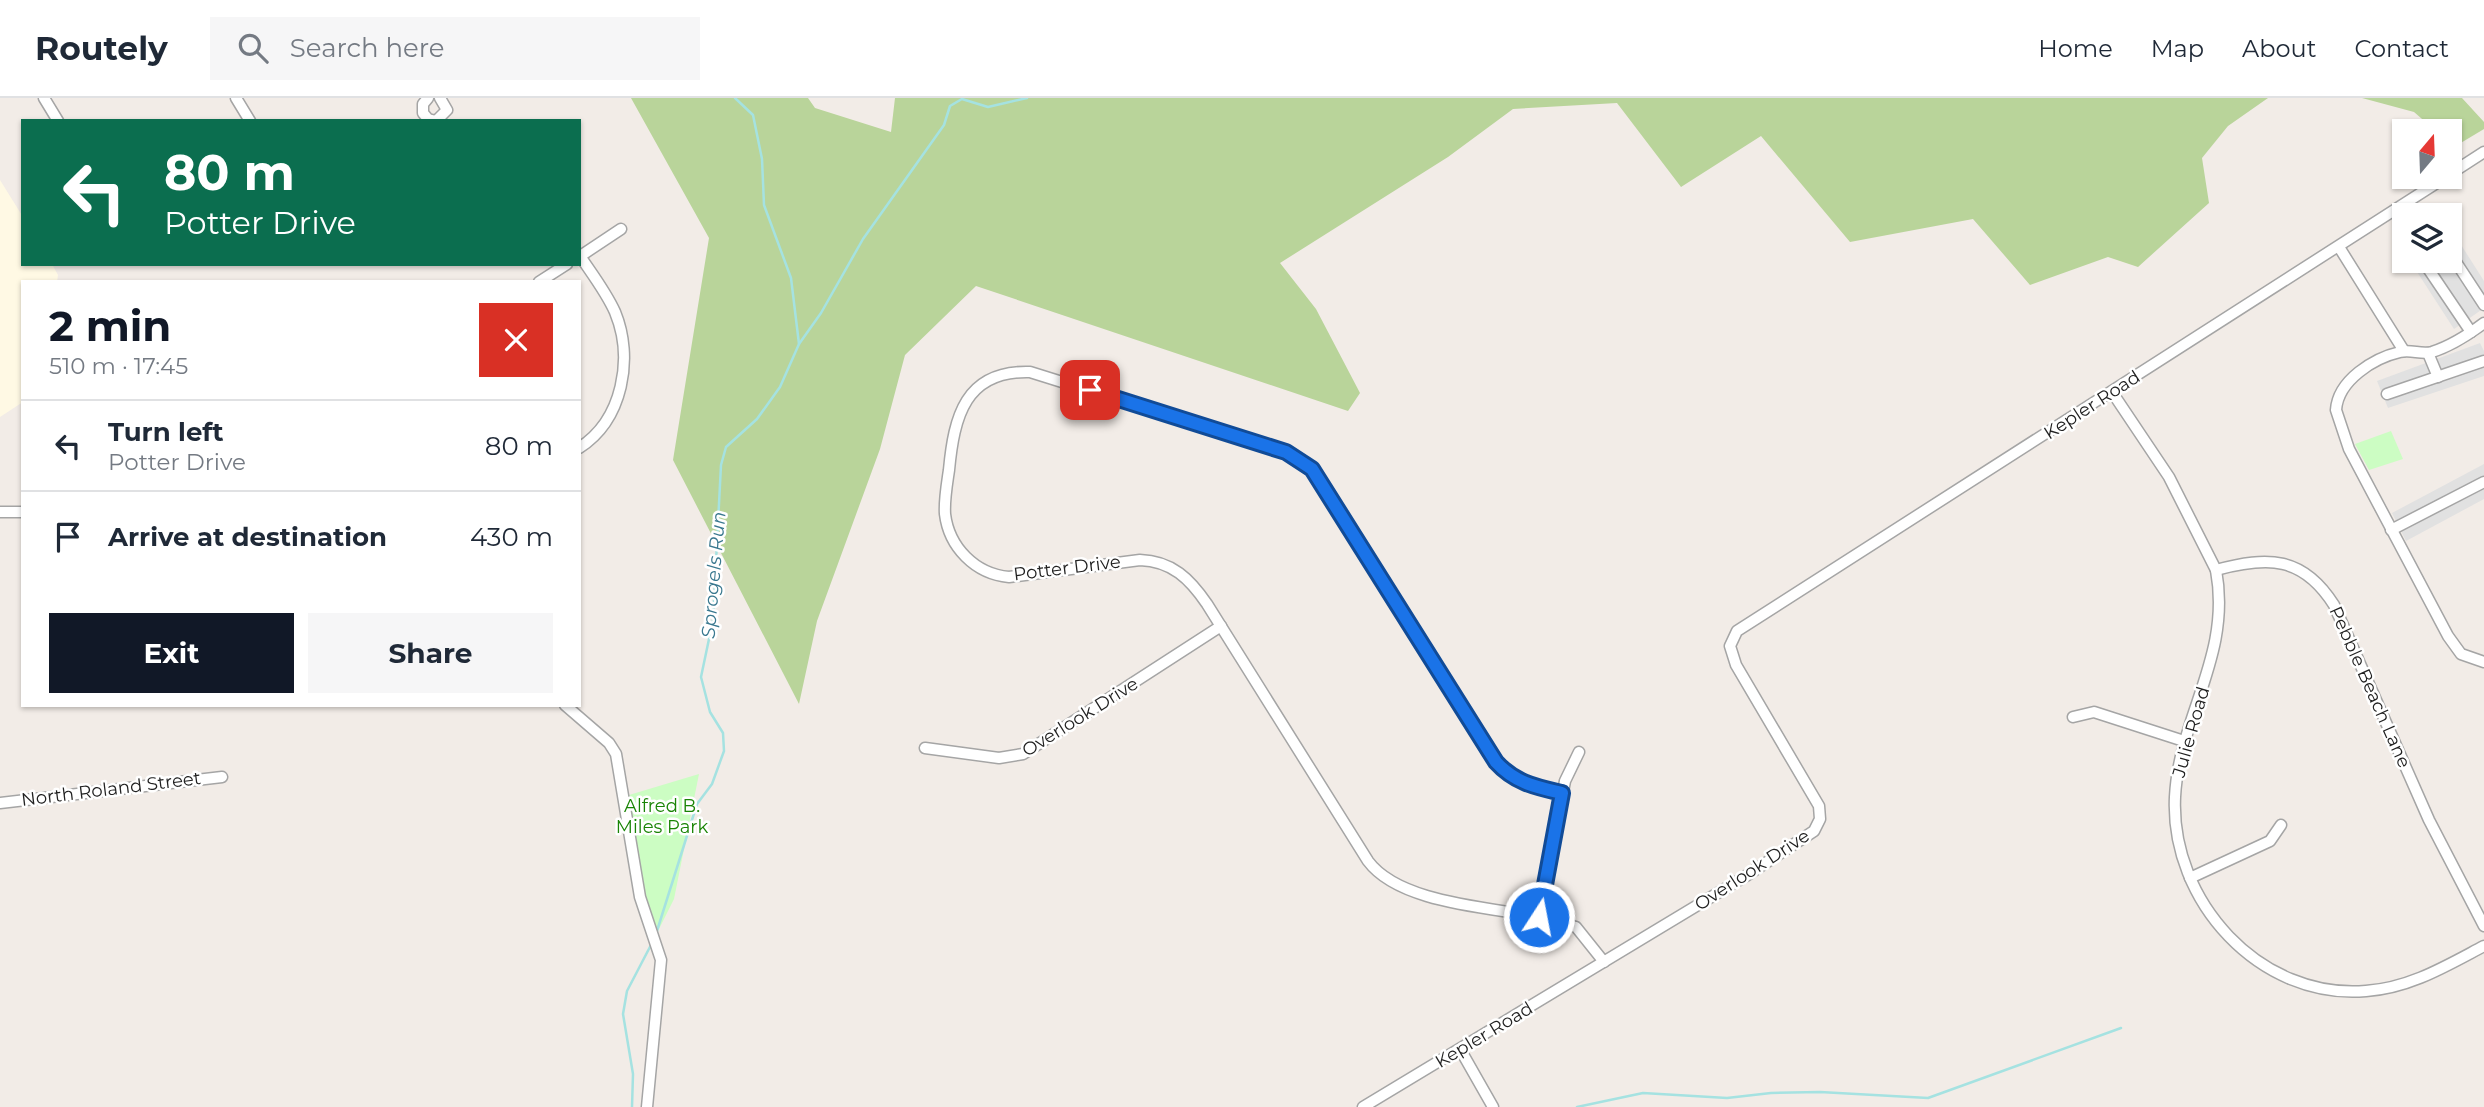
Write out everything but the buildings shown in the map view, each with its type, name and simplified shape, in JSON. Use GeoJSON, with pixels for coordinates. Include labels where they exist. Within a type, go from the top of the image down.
{"type":"FeatureCollection","features":[{"type":"Feature","properties":{"kind":"street"},"geometry":{"type":"LineString","coordinates":[[44,98],[57,119]]}},
{"type":"Feature","properties":{"kind":"street"},"geometry":{"type":"LineString","coordinates":[[236,98],[249,119]]}},
{"type":"Feature","properties":{"kind":"street"},"geometry":{"type":"LineString","coordinates":[[428,98],[423,104],[423,113],[428,119]]}},
{"type":"Feature","properties":{"kind":"street"},"geometry":{"type":"LineString","coordinates":[[438,119],[446,110],[440,98]]}},
{"type":"Feature","properties":{"kind":"street","name":"Kepler Road"},"geometry":{"type":"LineString","coordinates":[[2462,166],[2484,152]]}},
{"type":"Feature","properties":{"kind":"street","name":"Kepler Road"},"geometry":{"type":"LineString","coordinates":[[1737,631],[2427,189]]}},
{"type":"Feature","properties":{"kind":"street"},"geometry":{"type":"LineString","coordinates":[[581,255],[621,229]]}},
{"type":"Feature","properties":{"kind":"street"},"geometry":{"type":"LineString","coordinates":[[2339,247],[2404,351]]}},
{"type":"Feature","properties":{"kind":"street"},"geometry":{"type":"LineString","coordinates":[[581,258],[615,313],[622,372],[620,394],[610,417],[600,432],[581,446]]}},
{"type":"Feature","properties":{"kind":"street"},"geometry":{"type":"LineString","coordinates":[[542,280],[564,266]]}},
{"type":"Feature","properties":{"kind":"street"},"geometry":{"type":"LineString","coordinates":[[2462,271],[2484,305]]}},
{"type":"Feature","properties":{"kind":"street"},"geometry":{"type":"LineString","coordinates":[[2431,273],[2471,332]]}},
{"type":"Feature","properties":{"kind":"street"},"geometry":{"type":"LineString","coordinates":[[2484,323],[2451,345],[2428,353],[2404,351],[2385,356],[2345,385],[2336,404],[2336,416],[2342,433],[2448,636],[2461,654],[2484,662]]}},
{"type":"Feature","properties":{"kind":"street"},"geometry":{"type":"LineString","coordinates":[[2428,353],[2438,377]]}},
{"type":"Feature","properties":{"kind":"street"},"geometry":{"type":"LineString","coordinates":[[2387,394],[2484,361]]}},
{"type":"Feature","properties":{"kind":"street","name":"Potter Drive"},"geometry":{"type":"LineString","coordinates":[[1562,793],[1525,784],[1510,776],[1496,762],[1320,480],[1302,460],[1286,452],[1039,374],[1012,372],[992,378],[974,390],[962,406],[955,426],[945,506],[949,531],[968,559],[988,572],[1014,577],[1133,560],[1162,563],[1178,571],[1194,584],[1367,861],[1382,878],[1411,892],[1539,917],[1576,927],[1604,962]]}},
{"type":"Feature","properties":{"kind":"street"},"geometry":{"type":"LineString","coordinates":[[2112,392],[2169,477],[2217,570]]}},
{"type":"Feature","properties":{"kind":"street"},"geometry":{"type":"LineString","coordinates":[[2391,530],[2484,482]]}},
{"type":"Feature","properties":{"kind":"street"},"geometry":{"type":"LineString","coordinates":[[0,512],[21,512]]}},
{"type":"Feature","properties":{"kind":"street","name":"Pebble Beach Lane"},"geometry":{"type":"LineString","coordinates":[[2217,570],[2244,563],[2277,562],[2307,574],[2323,589],[2334,605],[2429,820],[2484,926]]}},
{"type":"Feature","properties":{"kind":"street","name":"Julie Road"},"geometry":{"type":"LineString","coordinates":[[2217,570],[2220,623],[2178,774],[2175,815],[2178,839],[2190,878],[2219,927],[2241,950],[2267,968],[2312,987],[2352,992],[2402,985],[2484,946]]}},
{"type":"Feature","properties":{"kind":"street","name":"Overlook Drive"},"geometry":{"type":"LineString","coordinates":[[925,748],[999,758],[1023,754],[1221,626]]}},
{"type":"Feature","properties":{"kind":"street","name":"Overlook Drive"},"geometry":{"type":"LineString","coordinates":[[1604,962],[1781,853],[1812,833],[1818,825],[1820,810],[1813,791],[1735,665],[1730,646],[1737,631]]}},
{"type":"Feature","properties":{"kind":"street"},"geometry":{"type":"LineString","coordinates":[[567,707],[609,743],[616,754],[633,863],[648,922],[659,949],[661,984],[647,1107]]}},
{"type":"Feature","properties":{"kind":"street"},"geometry":{"type":"LineString","coordinates":[[2073,717],[2094,712],[2187,742]]}},
{"type":"Feature","properties":{"kind":"street"},"geometry":{"type":"LineString","coordinates":[[1539,917],[1562,793],[1579,752]]}},
{"type":"Feature","properties":{"kind":"street","name":"North Roland Street"},"geometry":{"type":"LineString","coordinates":[[0,803],[222,777]]}},
{"type":"Feature","properties":{"kind":"street"},"geometry":{"type":"LineString","coordinates":[[2190,878],[2270,841],[2281,825]]}},
{"type":"Feature","properties":{"kind":"street","name":"Kepler Road"},"geometry":{"type":"LineString","coordinates":[[1363,1107],[1604,962]]}},
{"type":"Feature","properties":{"kind":"street"},"geometry":{"type":"LineString","coordinates":[[1460,1049],[1493,1107]]}},
{"type":"Feature","properties":{"kind":"shaded area"},"geometry":{"type":"Polygon","coordinates":[[[0,180],[21,214],[21,266],[53,266],[58,275],[57,280],[21,280],[21,403],[0,417],[0,180]]]}},
{"type":"Feature","properties":{"kind":"shaded area"},"geometry":{"type":"Polygon","coordinates":[[[2462,246],[2484,281],[2484,308],[2454,329],[2418,273],[2462,273],[2462,246]]]}},
{"type":"Feature","properties":{"kind":"shaded area"},"geometry":{"type":"Polygon","coordinates":[[[2480,343],[2484,351],[2484,376],[2388,408],[2377,381],[2480,343]]]}},
{"type":"Feature","properties":{"kind":"shaded area"},"geometry":{"type":"Polygon","coordinates":[[[2484,464],[2484,499],[2406,541],[2392,513],[2484,464]]]}},
{"type":"Feature","properties":{"kind":"green space"},"geometry":{"type":"Polygon","coordinates":[[[631,98],[808,98],[815,108],[891,132],[895,98],[2268,98],[2228,126],[2202,158],[2209,203],[2138,267],[2108,257],[2030,285],[1973,219],[1850,242],[1761,136],[1681,187],[1617,103],[1513,109],[1448,157],[1280,263],[1316,309],[1360,393],[1348,411],[976,286],[905,355],[880,449],[817,621],[799,704],[673,460],[709,238],[631,98]]]}},
{"type":"Feature","properties":{"kind":"green space"},"geometry":{"type":"Polygon","coordinates":[[[2362,98],[2462,98],[2484,122],[2484,129],[2462,142],[2462,119],[2422,119],[2414,112],[2362,98]]]}},
{"type":"Feature","properties":{"kind":"green space"},"geometry":{"type":"Polygon","coordinates":[[[2391,431],[2403,459],[2369,470],[2355,444],[2391,431]]]}},
{"type":"Feature","properties":{"kind":"green space","name":"Alfred B. Miles Park"},"geometry":{"type":"Polygon","coordinates":[[[699,774],[674,899],[657,933],[642,883],[629,795],[699,774]]]}},
{"type":"Feature","properties":{"kind":"waterway","name":"Sprogels Run"},"geometry":{"type":"LineString","coordinates":[[656,934],[697,804],[712,784],[724,751],[723,733],[710,712],[701,677],[713,620],[721,465],[726,447],[757,419],[780,387],[799,344],[791,278],[764,205],[762,159],[753,115],[735,98]]}},
{"type":"Feature","properties":{"kind":"waterway"},"geometry":{"type":"LineString","coordinates":[[799,344],[821,313],[863,239],[944,125],[950,106],[962,99],[988,107],[1027,98]]}},
{"type":"Feature","properties":{"kind":"waterway","name":"Sprogels Run"},"geometry":{"type":"LineString","coordinates":[[632,1107],[633,1074],[623,1014],[627,991],[652,943]]}},
{"type":"Feature","properties":{"kind":"waterway"},"geometry":{"type":"LineString","coordinates":[[1577,1107],[1643,1093],[1727,1098],[1771,1093],[1820,1092],[1928,1098],[2121,1028]]}},
{"type":"Feature","properties":{"kind":"route"},"geometry":{"type":"LineString","coordinates":[[1090,390],[1286,452],[1312,469],[1496,762],[1510,776],[1525,784],[1562,793],[1539,917]]}}]}
